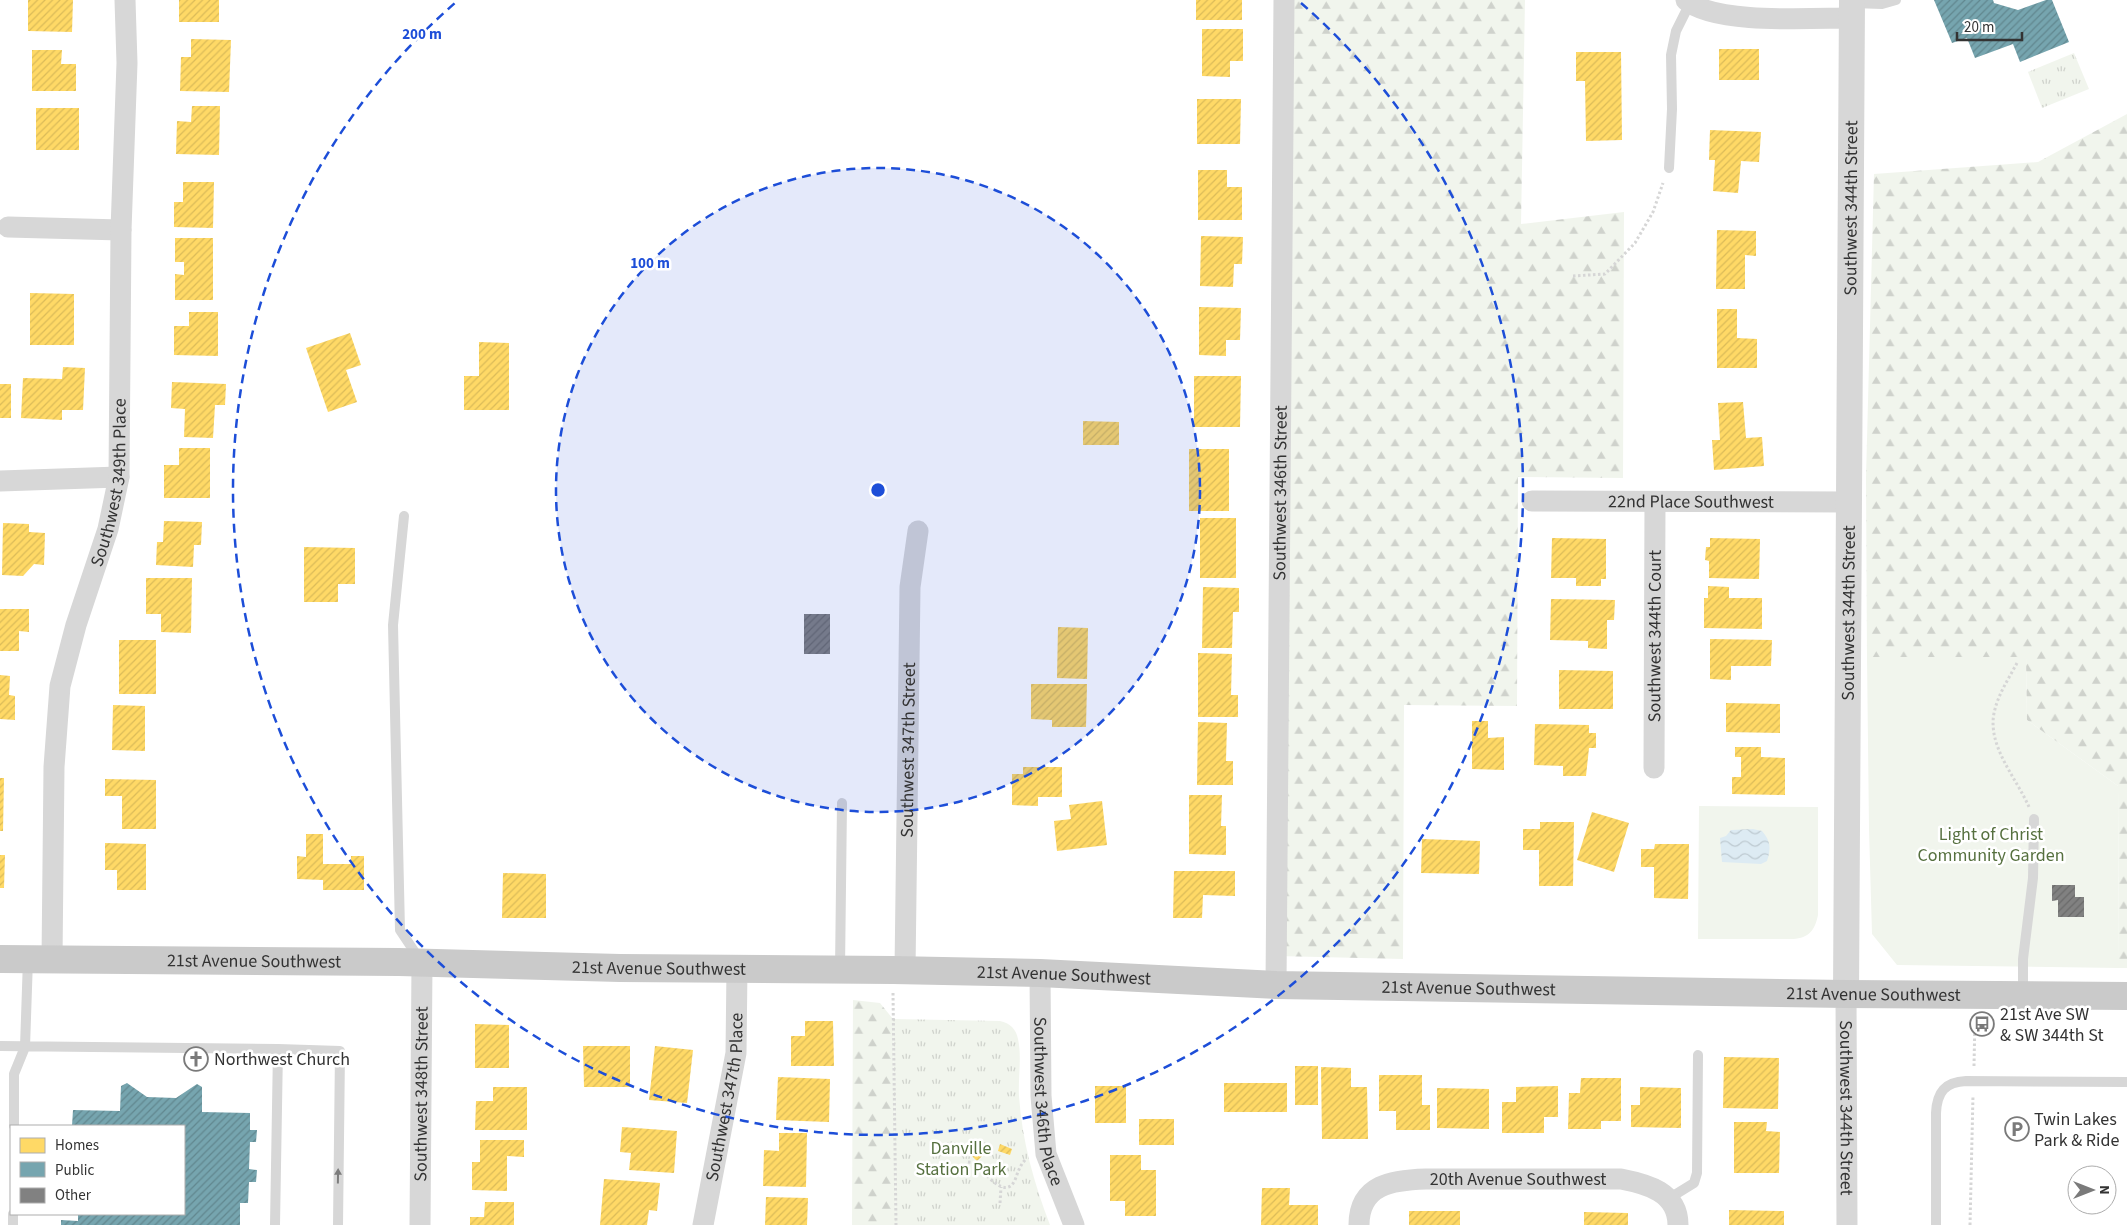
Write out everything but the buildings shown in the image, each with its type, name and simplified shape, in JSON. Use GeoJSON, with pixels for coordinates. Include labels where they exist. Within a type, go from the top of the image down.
{"type":"FeatureCollection","features":[{"type":"Feature","properties":{"kind":"main road","name":"21st Avenue Southwest"},"geometry":{"type":"LineString","coordinates":[[0,958],[422,963],[620,968],[899,970],[1040,973],[1276,985],[1846,994],[2127,996]]}},
{"type":"Feature","properties":{"kind":"street","name":"Southwest 349th Place"},"geometry":{"type":"LineString","coordinates":[[40,959],[60,686],[76,625],[108,529],[119,477],[121,230],[127,63],[126,0]]}},
{"type":"Feature","properties":{"kind":"street","name":"Southwest 346th Street"},"geometry":{"type":"LineString","coordinates":[[1276,985],[1284,0]]}},
{"type":"Feature","properties":{"kind":"street"},"geometry":{"type":"LineString","coordinates":[[1688,2],[1726,15],[1749,17],[1852,7]]}},
{"type":"Feature","properties":{"kind":"street","name":"Southwest 344th Street"},"geometry":{"type":"LineString","coordinates":[[1847,1225],[1848,502],[1852,7]]}},
{"type":"Feature","properties":{"kind":"street"},"geometry":{"type":"LineString","coordinates":[[8,226],[121,230]]}},
{"type":"Feature","properties":{"kind":"street"},"geometry":{"type":"LineString","coordinates":[[0,481],[119,477]]}},
{"type":"Feature","properties":{"kind":"street","name":"22nd Place Southwest"},"geometry":{"type":"LineString","coordinates":[[1532,501],[1848,502]]}},
{"type":"Feature","properties":{"kind":"street","name":"Southwest 344th Court"},"geometry":{"type":"LineString","coordinates":[[1654,768],[1655,502]]}},
{"type":"Feature","properties":{"kind":"street","name":"Southwest 347th Street"},"geometry":{"type":"LineString","coordinates":[[899,970],[910,587],[918,531]]}},
{"type":"Feature","properties":{"kind":"street","name":"Southwest 348th Street"},"geometry":{"type":"LineString","coordinates":[[420,1225],[422,963]]}},
{"type":"Feature","properties":{"kind":"street","name":"Southwest 347th Place"},"geometry":{"type":"LineString","coordinates":[[704,1225],[736,1052],[737,968]]}},
{"type":"Feature","properties":{"kind":"street","name":"Southwest 346th Place"},"geometry":{"type":"LineString","coordinates":[[1040,973],[1041,1096],[1046,1154],[1074,1225]]}},
{"type":"Feature","properties":{"kind":"street","name":"20th Avenue Southwest"},"geometry":{"type":"LineString","coordinates":[[1359,1225],[1359,1213],[1363,1204],[1367,1196],[1376,1188],[1418,1179],[1621,1179],[1644,1183],[1664,1194]]}},
{"type":"Feature","properties":{"kind":"street"},"geometry":{"type":"LineString","coordinates":[[1664,1194],[1674,1209],[1678,1225]]}},
{"type":"Feature","properties":{"kind":"lane"},"geometry":{"type":"LineString","coordinates":[[1852,7],[1882,4],[1896,0]]}},
{"type":"Feature","properties":{"kind":"lane"},"geometry":{"type":"LineString","coordinates":[[1669,168],[1672,55],[1676,31],[1688,2]]}},
{"type":"Feature","properties":{"kind":"lane"},"geometry":{"type":"LineString","coordinates":[[404,516],[393,625],[400,930],[422,963]]}},
{"type":"Feature","properties":{"kind":"lane"},"geometry":{"type":"LineString","coordinates":[[840,970],[842,803]]}},
{"type":"Feature","properties":{"kind":"lane"},"geometry":{"type":"LineString","coordinates":[[2023,995],[2023,959],[2033,878],[2034,819]]}},
{"type":"Feature","properties":{"kind":"lane"},"geometry":{"type":"LineString","coordinates":[[14,1125],[14,1074],[25,1047],[40,959]]}},
{"type":"Feature","properties":{"kind":"lane"},"geometry":{"type":"LineString","coordinates":[[0,1046],[340,1051],[338,1225]]}},
{"type":"Feature","properties":{"kind":"lane"},"geometry":{"type":"LineString","coordinates":[[274,1225],[278,1049]]}},
{"type":"Feature","properties":{"kind":"lane"},"geometry":{"type":"LineString","coordinates":[[1664,1194],[1694,1183],[1697,1173],[1698,1055]]}},
{"type":"Feature","properties":{"kind":"lane"},"geometry":{"type":"LineString","coordinates":[[1936,1225],[1937,1103],[1947,1085],[1974,1081],[2127,1082]]}},
{"type":"Feature","properties":{"kind":"path"},"geometry":{"type":"LineString","coordinates":[[1573,276],[1605,274],[1635,243],[1653,212],[1669,168]]}},
{"type":"Feature","properties":{"kind":"path"},"geometry":{"type":"LineString","coordinates":[[2017,664],[1997,703],[1993,725],[1999,749],[2034,819]]}},
{"type":"Feature","properties":{"kind":"path"},"geometry":{"type":"LineString","coordinates":[[896,1225],[899,970]]}},
{"type":"Feature","properties":{"kind":"path"},"geometry":{"type":"LineString","coordinates":[[1970,1225],[1975,994]]}},
{"type":"Feature","properties":{"kind":"path"},"geometry":{"type":"LineString","coordinates":[[968,1162],[976,1164],[994,1183],[1001,1187],[1008,1186],[1014,1181],[1024,1160],[1046,1154]]}},
{"type":"Feature","properties":{"kind":"path"},"geometry":{"type":"LineString","coordinates":[[1000,1203],[1001,1187]]}},
{"type":"Feature","properties":{"kind":"green space"},"geometry":{"type":"Polygon","coordinates":[[[1284,0],[1525,0],[1521,224],[1624,212],[1623,478],[1518,477],[1517,706],[1404,705],[1403,959],[1277,956],[1284,0]]]}},
{"type":"Feature","properties":{"kind":"green space"},"geometry":{"type":"Polygon","coordinates":[[[2074,53],[2089,89],[2042,108],[2028,72],[2074,53]]]}},
{"type":"Feature","properties":{"kind":"green space"},"geometry":{"type":"Polygon","coordinates":[[[2127,114],[2127,968],[2119,968],[2118,786],[2027,720],[2026,657],[1867,657],[1866,478],[1874,174],[2038,162],[2127,114]]]}},
{"type":"Feature","properties":{"kind":"green space","name":"Light of Christ Community Garden"},"geometry":{"type":"Polygon","coordinates":[[[1867,657],[2026,657],[2027,720],[2118,786],[2119,968],[1897,965],[1872,934],[1867,657]]]}},
{"type":"Feature","properties":{"kind":"green space"},"geometry":{"type":"Polygon","coordinates":[[[1699,806],[1818,807],[1818,915],[1813,929],[1807,935],[1793,939],[1698,939],[1699,806]]]}},
{"type":"Feature","properties":{"kind":"green space"},"geometry":{"type":"Polygon","coordinates":[[[853,1000],[880,1003],[893,1019],[896,1225],[852,1225],[853,1000]]]}},
{"type":"Feature","properties":{"kind":"green space","name":"Danville Station Park"},"geometry":{"type":"Polygon","coordinates":[[[893,1019],[1000,1021],[1007,1023],[1014,1029],[1019,1046],[1019,1096],[1026,1146],[1034,1178],[1050,1225],[896,1225],[893,1019]]]}},
{"type":"Feature","properties":{"kind":"water"},"geometry":{"type":"Polygon","coordinates":[[[1753,829],[1762,831],[1769,842],[1770,849],[1767,861],[1761,864],[1722,862],[1720,838],[1726,836],[1731,830],[1753,829]]]}},
{"type":"Feature","properties":{"kind":"place","name":"21st Ave SW & SW 344th St"},"geometry":{"type":"Point","coordinates":[1982,1024]}},
{"type":"Feature","properties":{"kind":"place","name":"Northwest Church"},"geometry":{"type":"Point","coordinates":[196,1059]}},
{"type":"Feature","properties":{"kind":"place","name":"Twin Lakes Park & Ride"},"geometry":{"type":"Point","coordinates":[2017,1129]}}]}
